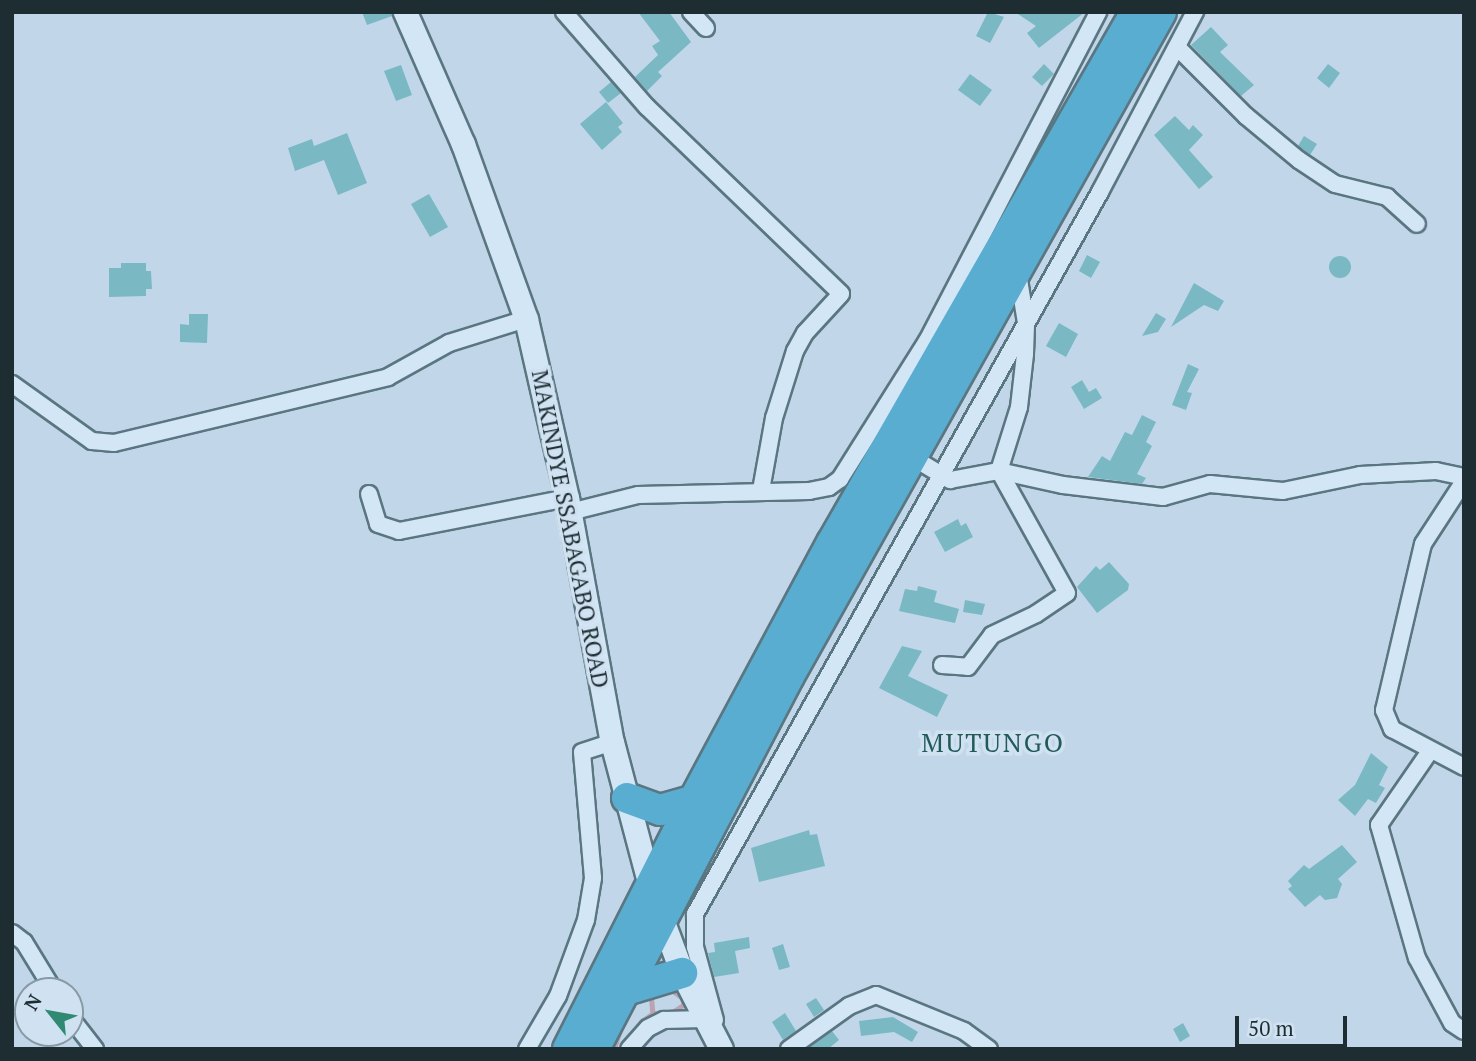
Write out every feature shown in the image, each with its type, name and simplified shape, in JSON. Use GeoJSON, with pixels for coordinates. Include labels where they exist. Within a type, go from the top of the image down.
{"type":"FeatureCollection","features":[{"type":"Feature","properties":{"kind":"highway"},"geometry":{"type":"LineString","coordinates":[[568,1049],[656,902],[1018,273],[1161,12]]}},
{"type":"Feature","properties":{"kind":"highway"},"geometry":{"type":"LineString","coordinates":[[593,1049],[623,991],[694,800],[880,457],[1130,24]]}},
{"type":"Feature","properties":{"kind":"highway"},"geometry":{"type":"LineString","coordinates":[[627,798],[660,810],[694,800]]}},
{"type":"Feature","properties":{"kind":"highway"},"geometry":{"type":"LineString","coordinates":[[623,991],[681,973]]}},
{"type":"Feature","properties":{"kind":"street"},"geometry":{"type":"LineString","coordinates":[[564,12],[648,107],[841,295],[805,333],[795,351],[774,418],[761,490]]}},
{"type":"Feature","properties":{"kind":"street"},"geometry":{"type":"LineString","coordinates":[[691,12],[706,28]]}},
{"type":"Feature","properties":{"kind":"street"},"geometry":{"type":"LineString","coordinates":[[369,494],[378,524],[399,531],[638,495],[823,489],[840,479],[927,341],[1098,12]]}},
{"type":"Feature","properties":{"kind":"street"},"geometry":{"type":"LineString","coordinates":[[1105,12],[1130,24]]}},
{"type":"Feature","properties":{"kind":"street"},"geometry":{"type":"LineString","coordinates":[[722,1049],[695,947],[695,914],[1026,323],[1195,12]]}},
{"type":"Feature","properties":{"kind":"street","name":"MAKINDYE SSABAGABO ROAD"},"geometry":{"type":"LineString","coordinates":[[408,14],[468,157],[526,319],[568,505],[612,742],[627,798],[656,902],[681,973],[722,1049]]}},
{"type":"Feature","properties":{"kind":"street"},"geometry":{"type":"LineString","coordinates":[[1177,47],[1246,116],[1299,160],[1335,184],[1387,197],[1418,224]]}},
{"type":"Feature","properties":{"kind":"street"},"geometry":{"type":"LineString","coordinates":[[942,665],[968,667],[992,635],[1036,614],[1067,593],[999,471],[1019,407],[1026,323],[1018,273]]}},
{"type":"Feature","properties":{"kind":"street"},"geometry":{"type":"LineString","coordinates":[[12,384],[92,441],[114,443],[388,377],[449,343],[526,319]]}},
{"type":"Feature","properties":{"kind":"street"},"geometry":{"type":"LineString","coordinates":[[911,456],[940,476],[961,481],[999,471],[1063,485],[1163,497],[1210,484],[1283,491],[1360,475],[1436,471],[1464,479],[1423,544],[1384,710],[1392,729],[1464,767]]}},
{"type":"Feature","properties":{"kind":"street"},"geometry":{"type":"LineString","coordinates":[[527,1049],[558,996],[588,910],[593,878],[582,752],[612,742]]}},
{"type":"Feature","properties":{"kind":"street"},"geometry":{"type":"LineString","coordinates":[[1430,751],[1379,825],[1417,958],[1452,1023],[1464,1031]]}},
{"type":"Feature","properties":{"kind":"street"},"geometry":{"type":"LineString","coordinates":[[12,933],[24,942],[45,977]]}},
{"type":"Feature","properties":{"kind":"street"},"geometry":{"type":"LineString","coordinates":[[789,1049],[849,1006],[876,996],[964,1031],[989,1049]]}},
{"type":"Feature","properties":{"kind":"street"},"geometry":{"type":"LineString","coordinates":[[629,1049],[648,1028],[664,1020],[705,1019]]}},
{"type":"Feature","properties":{"kind":"street"},"geometry":{"type":"LineString","coordinates":[[84,1035],[95,1049]]}},
{"type":"Feature","properties":{"kind":"building"},"geometry":{"type":"Polygon","coordinates":[[[362,12],[391,12],[392,16],[367,25],[362,12]]]}},
{"type":"Feature","properties":{"kind":"building"},"geometry":{"type":"Polygon","coordinates":[[[638,12],[669,12],[691,42],[658,72],[662,76],[647,91],[635,77],[658,55],[652,46],[660,41],[638,12]]]}},
{"type":"Feature","properties":{"kind":"building"},"geometry":{"type":"Polygon","coordinates":[[[988,12],[1004,17],[990,43],[976,36],[988,12]]]}},
{"type":"Feature","properties":{"kind":"building"},"geometry":{"type":"Polygon","coordinates":[[[1015,12],[1085,12],[1039,48],[1027,33],[1036,26],[1015,12]]]}},
{"type":"Feature","properties":{"kind":"building"},"geometry":{"type":"Polygon","coordinates":[[[1211,27],[1228,45],[1220,52],[1254,85],[1241,96],[1191,45],[1211,27]]]}},
{"type":"Feature","properties":{"kind":"building"},"geometry":{"type":"Polygon","coordinates":[[[1044,64],[1054,74],[1042,86],[1032,77],[1044,64]]]}},
{"type":"Feature","properties":{"kind":"building"},"geometry":{"type":"Polygon","coordinates":[[[1328,64],[1340,73],[1329,88],[1317,78],[1328,64]]]}},
{"type":"Feature","properties":{"kind":"building"},"geometry":{"type":"Polygon","coordinates":[[[401,65],[412,95],[396,101],[384,71],[401,65]]]}},
{"type":"Feature","properties":{"kind":"building"},"geometry":{"type":"Polygon","coordinates":[[[970,74],[992,90],[980,106],[958,90],[970,74]]]}},
{"type":"Feature","properties":{"kind":"building"},"geometry":{"type":"Polygon","coordinates":[[[611,82],[621,93],[608,103],[599,92],[611,82]]]}},
{"type":"Feature","properties":{"kind":"building"},"geometry":{"type":"Polygon","coordinates":[[[606,102],[623,123],[618,127],[622,132],[602,150],[580,124],[606,102]]]}},
{"type":"Feature","properties":{"kind":"building"},"geometry":{"type":"Polygon","coordinates":[[[1175,116],[1189,130],[1193,125],[1203,135],[1189,150],[1213,177],[1199,189],[1154,135],[1175,116]]]}},
{"type":"Feature","properties":{"kind":"building"},"geometry":{"type":"Polygon","coordinates":[[[347,133],[367,183],[338,195],[324,160],[295,171],[288,148],[312,139],[314,146],[347,133]]]}},
{"type":"Feature","properties":{"kind":"building"},"geometry":{"type":"Polygon","coordinates":[[[1304,136],[1317,144],[1310,155],[1298,146],[1304,136]]]}},
{"type":"Feature","properties":{"kind":"building"},"geometry":{"type":"Polygon","coordinates":[[[429,194],[448,227],[430,237],[411,204],[429,194]]]}},
{"type":"Feature","properties":{"kind":"building"},"geometry":{"type":"Polygon","coordinates":[[[1087,255],[1100,262],[1091,278],[1079,271],[1087,255]]]}},
{"type":"Feature","properties":{"kind":"building"},"geometry":{"type":"Polygon","coordinates":[[[1340,256],[1348,259],[1351,267],[1348,275],[1340,278],[1332,275],[1329,267],[1332,259],[1340,256]]]}},
{"type":"Feature","properties":{"kind":"building"},"geometry":{"type":"Polygon","coordinates":[[[121,263],[146,263],[146,271],[151,271],[152,289],[146,289],[146,296],[109,297],[109,268],[121,268],[121,263]]]}},
{"type":"Feature","properties":{"kind":"building"},"geometry":{"type":"Polygon","coordinates":[[[1194,283],[1224,301],[1218,311],[1204,305],[1171,327],[1194,283]]]}},
{"type":"Feature","properties":{"kind":"building"},"geometry":{"type":"Polygon","coordinates":[[[1156,313],[1166,319],[1158,332],[1142,336],[1156,313]]]}},
{"type":"Feature","properties":{"kind":"building"},"geometry":{"type":"Polygon","coordinates":[[[189,314],[208,314],[207,343],[180,342],[180,324],[189,325],[189,314]]]}},
{"type":"Feature","properties":{"kind":"building"},"geometry":{"type":"Polygon","coordinates":[[[1059,323],[1078,334],[1066,357],[1046,346],[1059,323]]]}},
{"type":"Feature","properties":{"kind":"building"},"geometry":{"type":"Polygon","coordinates":[[[1188,364],[1199,369],[1187,392],[1192,393],[1186,410],[1172,405],[1188,364]]]}},
{"type":"Feature","properties":{"kind":"building"},"geometry":{"type":"Polygon","coordinates":[[[1082,380],[1089,392],[1096,388],[1102,398],[1084,409],[1071,387],[1082,380]]]}},
{"type":"Feature","properties":{"kind":"building"},"geometry":{"type":"Polygon","coordinates":[[[1142,415],[1156,422],[1146,442],[1152,446],[1137,474],[1146,478],[1142,484],[1088,477],[1102,456],[1110,461],[1125,432],[1132,435],[1142,415]]]}},
{"type":"Feature","properties":{"kind":"building"},"geometry":{"type":"Polygon","coordinates":[[[958,519],[961,526],[966,523],[973,537],[945,552],[934,532],[958,519]]]}},
{"type":"Feature","properties":{"kind":"building"},"geometry":{"type":"Polygon","coordinates":[[[1109,562],[1129,584],[1128,590],[1097,613],[1077,587],[1096,566],[1100,570],[1109,562]]]}},
{"type":"Feature","properties":{"kind":"building"},"geometry":{"type":"Polygon","coordinates":[[[918,586],[937,591],[934,602],[959,609],[955,623],[899,611],[905,589],[917,591],[918,586]]]}},
{"type":"Feature","properties":{"kind":"building"},"geometry":{"type":"Polygon","coordinates":[[[965,600],[985,604],[982,615],[963,612],[965,600]]]}},
{"type":"Feature","properties":{"kind":"building"},"geometry":{"type":"Polygon","coordinates":[[[902,646],[922,651],[908,676],[948,695],[937,717],[879,688],[902,646]]]}},
{"type":"Feature","properties":{"kind":"building"},"geometry":{"type":"Polygon","coordinates":[[[1371,753],[1388,767],[1379,785],[1385,788],[1376,803],[1368,799],[1355,816],[1338,800],[1355,785],[1371,753]]]}},
{"type":"Feature","properties":{"kind":"building"},"geometry":{"type":"Polygon","coordinates":[[[809,830],[810,835],[817,834],[825,866],[759,882],[751,848],[809,830]]]}},
{"type":"Feature","properties":{"kind":"building"},"geometry":{"type":"Polygon","coordinates":[[[1342,845],[1357,862],[1338,879],[1342,884],[1337,898],[1325,900],[1320,895],[1305,907],[1288,889],[1292,886],[1288,881],[1304,865],[1309,869],[1342,845]]]}},
{"type":"Feature","properties":{"kind":"building"},"geometry":{"type":"Polygon","coordinates":[[[749,937],[750,948],[735,951],[739,973],[714,977],[708,953],[715,952],[714,943],[749,937]]]}},
{"type":"Feature","properties":{"kind":"building"},"geometry":{"type":"Polygon","coordinates":[[[783,944],[790,967],[779,970],[772,948],[783,944]]]}},
{"type":"Feature","properties":{"kind":"building"},"geometry":{"type":"Polygon","coordinates":[[[816,998],[824,1010],[814,1017],[806,1004],[816,998]]]}},
{"type":"Feature","properties":{"kind":"building"},"geometry":{"type":"Polygon","coordinates":[[[785,1013],[796,1031],[783,1040],[772,1022],[785,1013]]]}},
{"type":"Feature","properties":{"kind":"building"},"geometry":{"type":"Polygon","coordinates":[[[893,1017],[918,1032],[912,1042],[894,1032],[861,1036],[859,1021],[893,1017]]]}},
{"type":"Feature","properties":{"kind":"building"},"geometry":{"type":"Polygon","coordinates":[[[1183,1023],[1190,1036],[1180,1042],[1173,1029],[1183,1023]]]}},
{"type":"Feature","properties":{"kind":"building"},"geometry":{"type":"Polygon","coordinates":[[[832,1031],[839,1040],[828,1049],[807,1049],[832,1031]]]}},
{"type":"Feature","properties":{"kind":"waterway"},"geometry":{"type":"LineString","coordinates":[[669,988],[683,998],[684,1005],[672,1013]]}},
{"type":"Feature","properties":{"kind":"waterway"},"geometry":{"type":"LineString","coordinates":[[651,992],[653,1013]]}},
{"type":"Feature","properties":{"kind":"waterway"},"geometry":{"type":"LineString","coordinates":[[623,1045],[642,1021],[653,1013],[663,1014]]}},
{"type":"Feature","properties":{"kind":"waterway"},"geometry":{"type":"LineString","coordinates":[[614,1049],[620,1029]]}},
{"type":"Feature","properties":{"kind":"district","name":"MUTUNGO"},"geometry":{"type":"Point","coordinates":[993,743]}}]}
